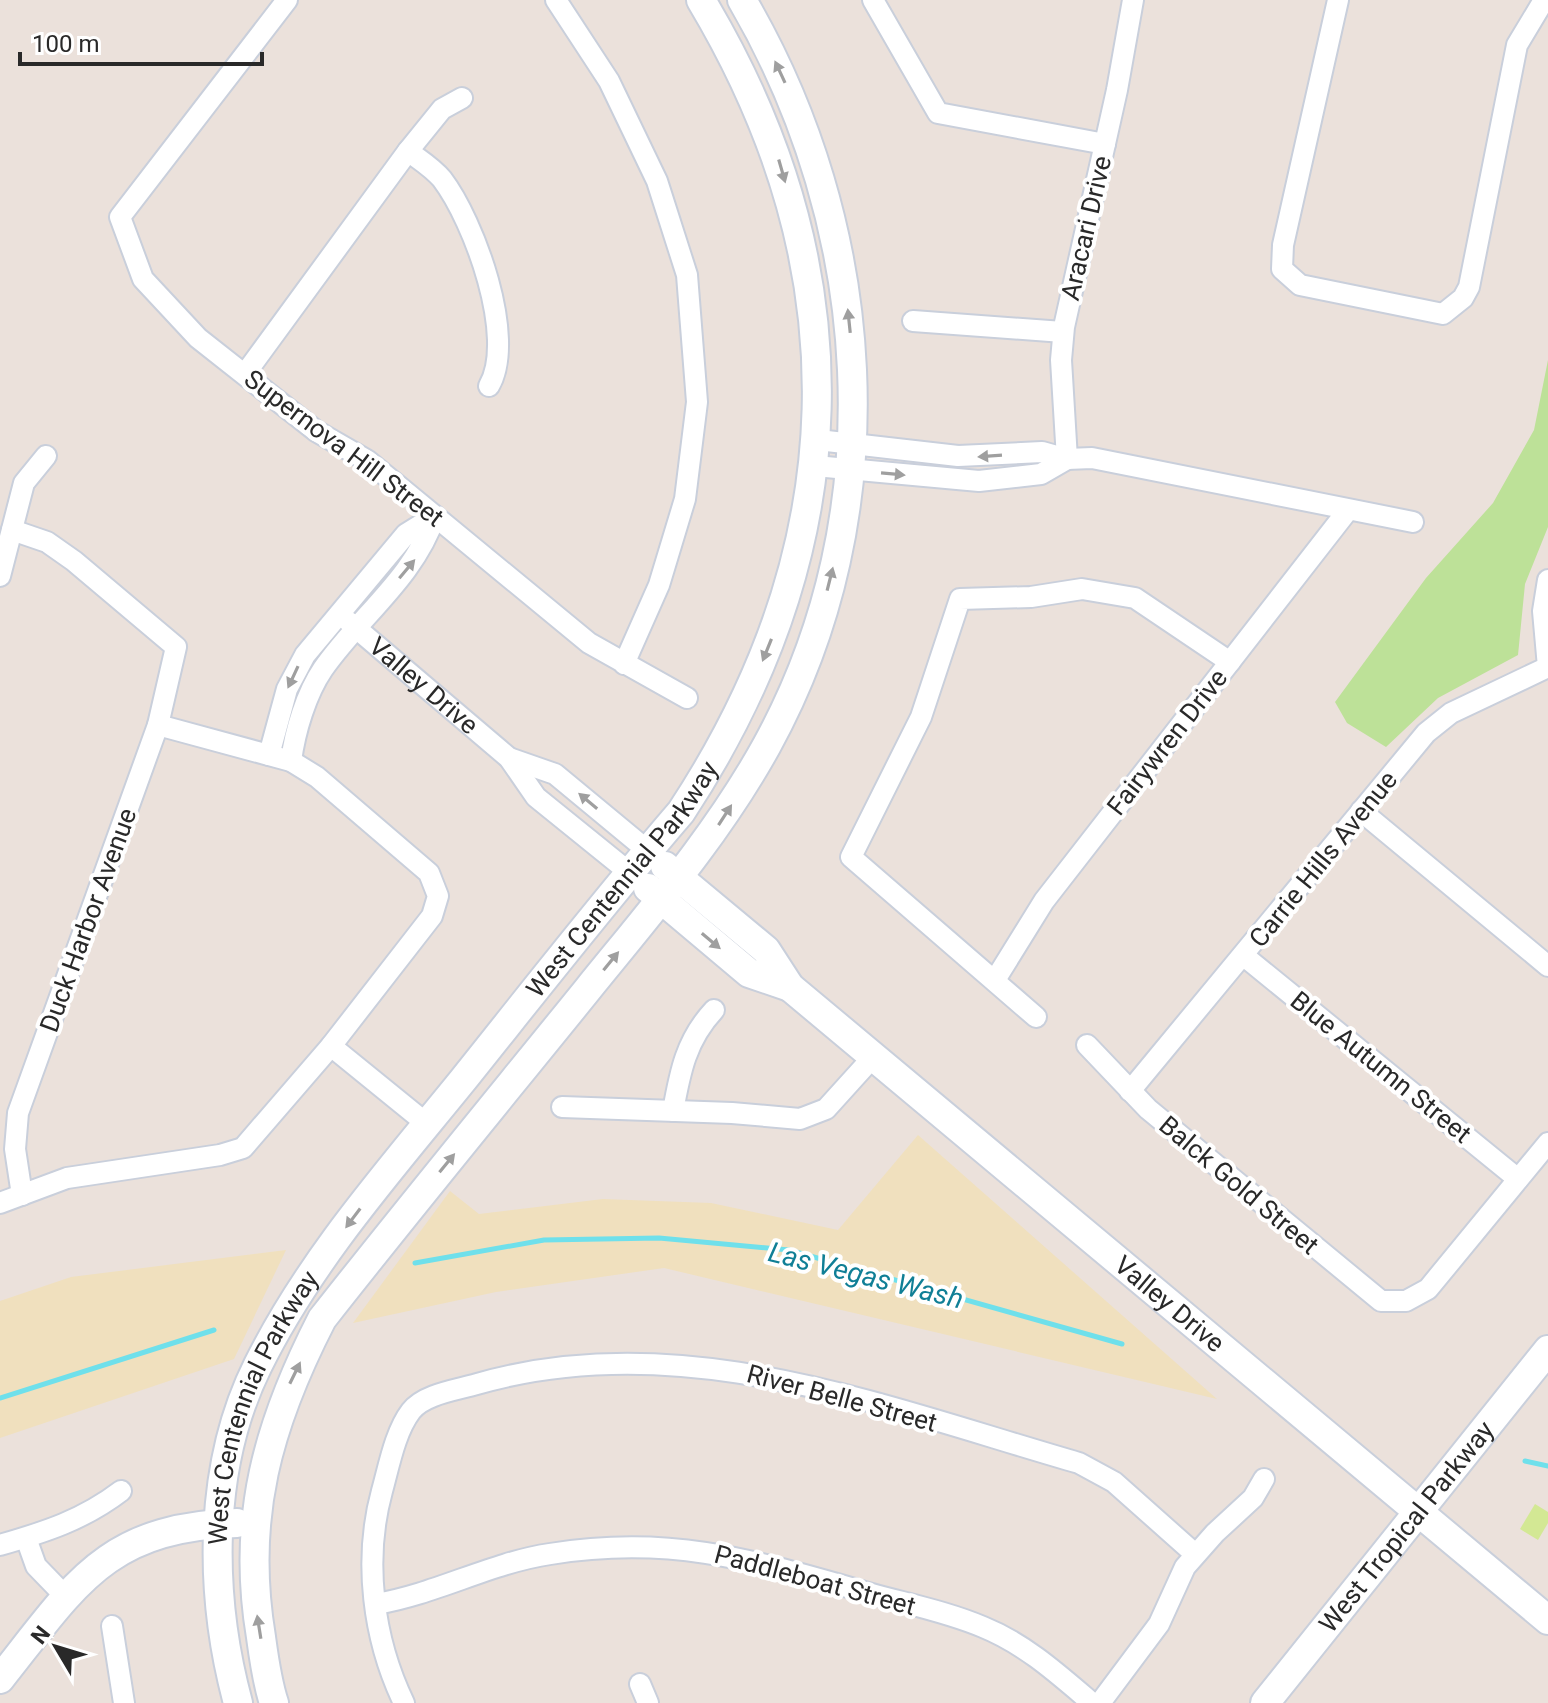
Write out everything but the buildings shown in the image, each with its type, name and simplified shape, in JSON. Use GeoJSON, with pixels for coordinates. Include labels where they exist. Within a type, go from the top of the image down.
{"type":"FeatureCollection","features":[{"type":"Feature","properties":{"kind":"main road","name":"West Centennial Parkway"},"geometry":{"type":"LineString","coordinates":[[238,1703],[226,1659],[221,1617],[218,1523],[237,1424],[257,1367],[323,1259],[427,1124],[681,812],[705,776],[770,643],[797,555],[816,453],[818,371],[811,301],[794,211],[762,117],[701,0]]}},
{"type":"Feature","properties":{"kind":"main road","name":"West Centennial Parkway"},"geometry":{"type":"LineString","coordinates":[[274,1703],[257,1613],[252,1564],[255,1522],[272,1434],[290,1382],[322,1319],[670,888],[746,783],[801,672],[837,550],[852,457],[855,406],[848,309],[826,194],[785,83],[742,0]]}},
{"type":"Feature","properties":{"kind":"main road","name":"Valley Drive"},"geometry":{"type":"LineString","coordinates":[[648,851],[670,888],[749,973],[790,987],[1548,1620]]}},
{"type":"Feature","properties":{"kind":"main road","name":"Valley Drive"},"geometry":{"type":"LineString","coordinates":[[630,873],[670,888]]}},
{"type":"Feature","properties":{"kind":"main road","name":"West Tropical Parkway"},"geometry":{"type":"LineString","coordinates":[[1265,1703],[1548,1350]]}},
{"type":"Feature","properties":{"kind":"main road"},"geometry":{"type":"LineString","coordinates":[[0,1679],[92,1568],[133,1542],[166,1530],[255,1522]]}},
{"type":"Feature","properties":{"kind":"street","name":"Supernova Hill Street"},"geometry":{"type":"LineString","coordinates":[[287,0],[120,217],[143,279],[198,338],[316,431],[368,461],[589,643],[687,698]]}},
{"type":"Feature","properties":{"kind":"street"},"geometry":{"type":"LineString","coordinates":[[556,0],[609,81],[657,181],[687,275],[697,402],[685,499],[659,585],[624,664]]}},
{"type":"Feature","properties":{"kind":"street"},"geometry":{"type":"LineString","coordinates":[[873,0],[938,113],[1105,144]]}},
{"type":"Feature","properties":{"kind":"street","name":"Aracari Drive"},"geometry":{"type":"LineString","coordinates":[[1067,459],[1063,332],[1133,0]]}},
{"type":"Feature","properties":{"kind":"street"},"geometry":{"type":"LineString","coordinates":[[1338,0],[1281,258],[1282,269],[1300,285],[1443,314],[1453,308],[1469,287],[1517,45],[1533,12],[1544,0]]}},
{"type":"Feature","properties":{"kind":"street"},"geometry":{"type":"LineString","coordinates":[[245,374],[408,151],[442,109],[462,98]]}},
{"type":"Feature","properties":{"kind":"street"},"geometry":{"type":"LineString","coordinates":[[408,151],[442,179],[463,217],[484,268],[499,354],[489,386]]}},
{"type":"Feature","properties":{"kind":"street"},"geometry":{"type":"LineString","coordinates":[[913,321],[1063,332]]}},
{"type":"Feature","properties":{"kind":"street"},"geometry":{"type":"LineString","coordinates":[[816,453],[979,481],[1011,480],[1041,474],[1067,459],[1092,458],[1413,522]]}},
{"type":"Feature","properties":{"kind":"street"},"geometry":{"type":"LineString","coordinates":[[0,576],[24,483],[46,456]]}},
{"type":"Feature","properties":{"kind":"street","name":"Fairywren Drive"},"geometry":{"type":"LineString","coordinates":[[995,980],[1044,901],[1348,510]]}},
{"type":"Feature","properties":{"kind":"street"},"geometry":{"type":"LineString","coordinates":[[269,755],[291,679],[305,655],[406,534],[435,516]]}},
{"type":"Feature","properties":{"kind":"street"},"geometry":{"type":"LineString","coordinates":[[291,761],[293,744],[313,687],[329,661],[425,547],[435,516]]}},
{"type":"Feature","properties":{"kind":"street","name":"Duck Harbor Avenue"},"geometry":{"type":"LineString","coordinates":[[12,530],[47,542],[74,561],[176,647],[158,725],[18,1113],[15,1149],[22,1195]]}},
{"type":"Feature","properties":{"kind":"street"},"geometry":{"type":"LineString","coordinates":[[1548,580],[1543,611],[1548,667]]}},
{"type":"Feature","properties":{"kind":"street"},"geometry":{"type":"LineString","coordinates":[[1036,1017],[851,857],[921,717],[960,599],[1031,597],[1082,589],[1135,598],[1230,662]]}},
{"type":"Feature","properties":{"kind":"street","name":"Valley Drive"},"geometry":{"type":"LineString","coordinates":[[340,615],[509,758],[536,797],[630,873]]}},
{"type":"Feature","properties":{"kind":"street","name":"Carrie Hills Avenue"},"geometry":{"type":"LineString","coordinates":[[1130,1091],[1438,722],[1548,667]]}},
{"type":"Feature","properties":{"kind":"street"},"geometry":{"type":"LineString","coordinates":[[0,1203],[67,1178],[220,1155],[243,1148],[331,1046],[432,916],[438,896],[429,873],[317,777],[291,761],[158,725]]}},
{"type":"Feature","properties":{"kind":"street","name":"Valley Drive"},"geometry":{"type":"LineString","coordinates":[[509,758],[555,774],[648,851]]}},
{"type":"Feature","properties":{"kind":"street"},"geometry":{"type":"LineString","coordinates":[[1361,811],[1548,966]]}},
{"type":"Feature","properties":{"kind":"street","name":"Blue Autumn Street"},"geometry":{"type":"LineString","coordinates":[[1244,956],[1518,1179]]}},
{"type":"Feature","properties":{"kind":"street"},"geometry":{"type":"LineString","coordinates":[[673,1111],[682,1063],[695,1030],[714,1010]]}},
{"type":"Feature","properties":{"kind":"street","name":"Balck Gold Street"},"geometry":{"type":"LineString","coordinates":[[1087,1045],[1130,1091],[1381,1301],[1406,1301],[1428,1289],[1518,1179]]}},
{"type":"Feature","properties":{"kind":"street"},"geometry":{"type":"LineString","coordinates":[[331,1046],[427,1124]]}},
{"type":"Feature","properties":{"kind":"street"},"geometry":{"type":"LineString","coordinates":[[562,1107],[800,1119],[826,1109],[873,1057]]}},
{"type":"Feature","properties":{"kind":"street"},"geometry":{"type":"LineString","coordinates":[[1518,1179],[1548,1143]]}},
{"type":"Feature","properties":{"kind":"street","name":"River Belle Street"},"geometry":{"type":"LineString","coordinates":[[376,1604],[374,1538],[380,1498],[391,1460],[412,1409],[433,1396],[486,1381],[527,1371],[599,1362],[669,1363],[777,1377],[1079,1463],[1114,1482],[1195,1554]]}},
{"type":"Feature","properties":{"kind":"street"},"geometry":{"type":"LineString","coordinates":[[1100,1703],[1159,1624],[1177,1581],[1195,1554],[1253,1498],[1264,1479]]}},
{"type":"Feature","properties":{"kind":"street"},"geometry":{"type":"LineString","coordinates":[[0,1545],[83,1518],[121,1491]]}},
{"type":"Feature","properties":{"kind":"street"},"geometry":{"type":"LineString","coordinates":[[26,1538],[36,1566],[66,1597]]}},
{"type":"Feature","properties":{"kind":"street","name":"Paddleboat Street"},"geometry":{"type":"LineString","coordinates":[[376,1604],[408,1599],[523,1559],[548,1554],[613,1546],[696,1549],[754,1560],[982,1626],[1037,1657],[1092,1703]]}},
{"type":"Feature","properties":{"kind":"street"},"geometry":{"type":"LineString","coordinates":[[376,1604],[383,1642],[404,1703]]}},
{"type":"Feature","properties":{"kind":"street"},"geometry":{"type":"LineString","coordinates":[[112,1626],[124,1703]]}},
{"type":"Feature","properties":{"kind":"green space"},"geometry":{"type":"Polygon","coordinates":[[[1548,360],[1548,527],[1525,584],[1518,655],[1438,698],[1386,747],[1347,723],[1335,702],[1426,578],[1493,503],[1534,430],[1548,360]]]}},
{"type":"Feature","properties":{"kind":"green space"},"geometry":{"type":"Polygon","coordinates":[[[1535,1504],[1548,1512],[1548,1523],[1538,1540],[1520,1529],[1535,1504]]]}},
{"type":"Feature","properties":{"kind":"sand"},"geometry":{"type":"Polygon","coordinates":[[[918,1135],[1217,1399],[664,1268],[496,1292],[353,1323],[450,1191],[479,1214],[603,1199],[711,1203],[838,1230],[918,1135]]]}},
{"type":"Feature","properties":{"kind":"sand"},"geometry":{"type":"Polygon","coordinates":[[[286,1250],[234,1359],[0,1438],[0,1301],[71,1277],[286,1250]]]}},
{"type":"Feature","properties":{"kind":"waterway","name":"Las Vegas Wash"},"geometry":{"type":"LineString","coordinates":[[415,1263],[544,1240],[659,1238],[789,1250],[1122,1344]]}},
{"type":"Feature","properties":{"kind":"waterway","name":"Las Vegas Wash"},"geometry":{"type":"LineString","coordinates":[[0,1398],[214,1330]]}},
{"type":"Feature","properties":{"kind":"waterway","name":"Las Vegas Wash"},"geometry":{"type":"LineString","coordinates":[[1525,1461],[1548,1466]]}}]}
